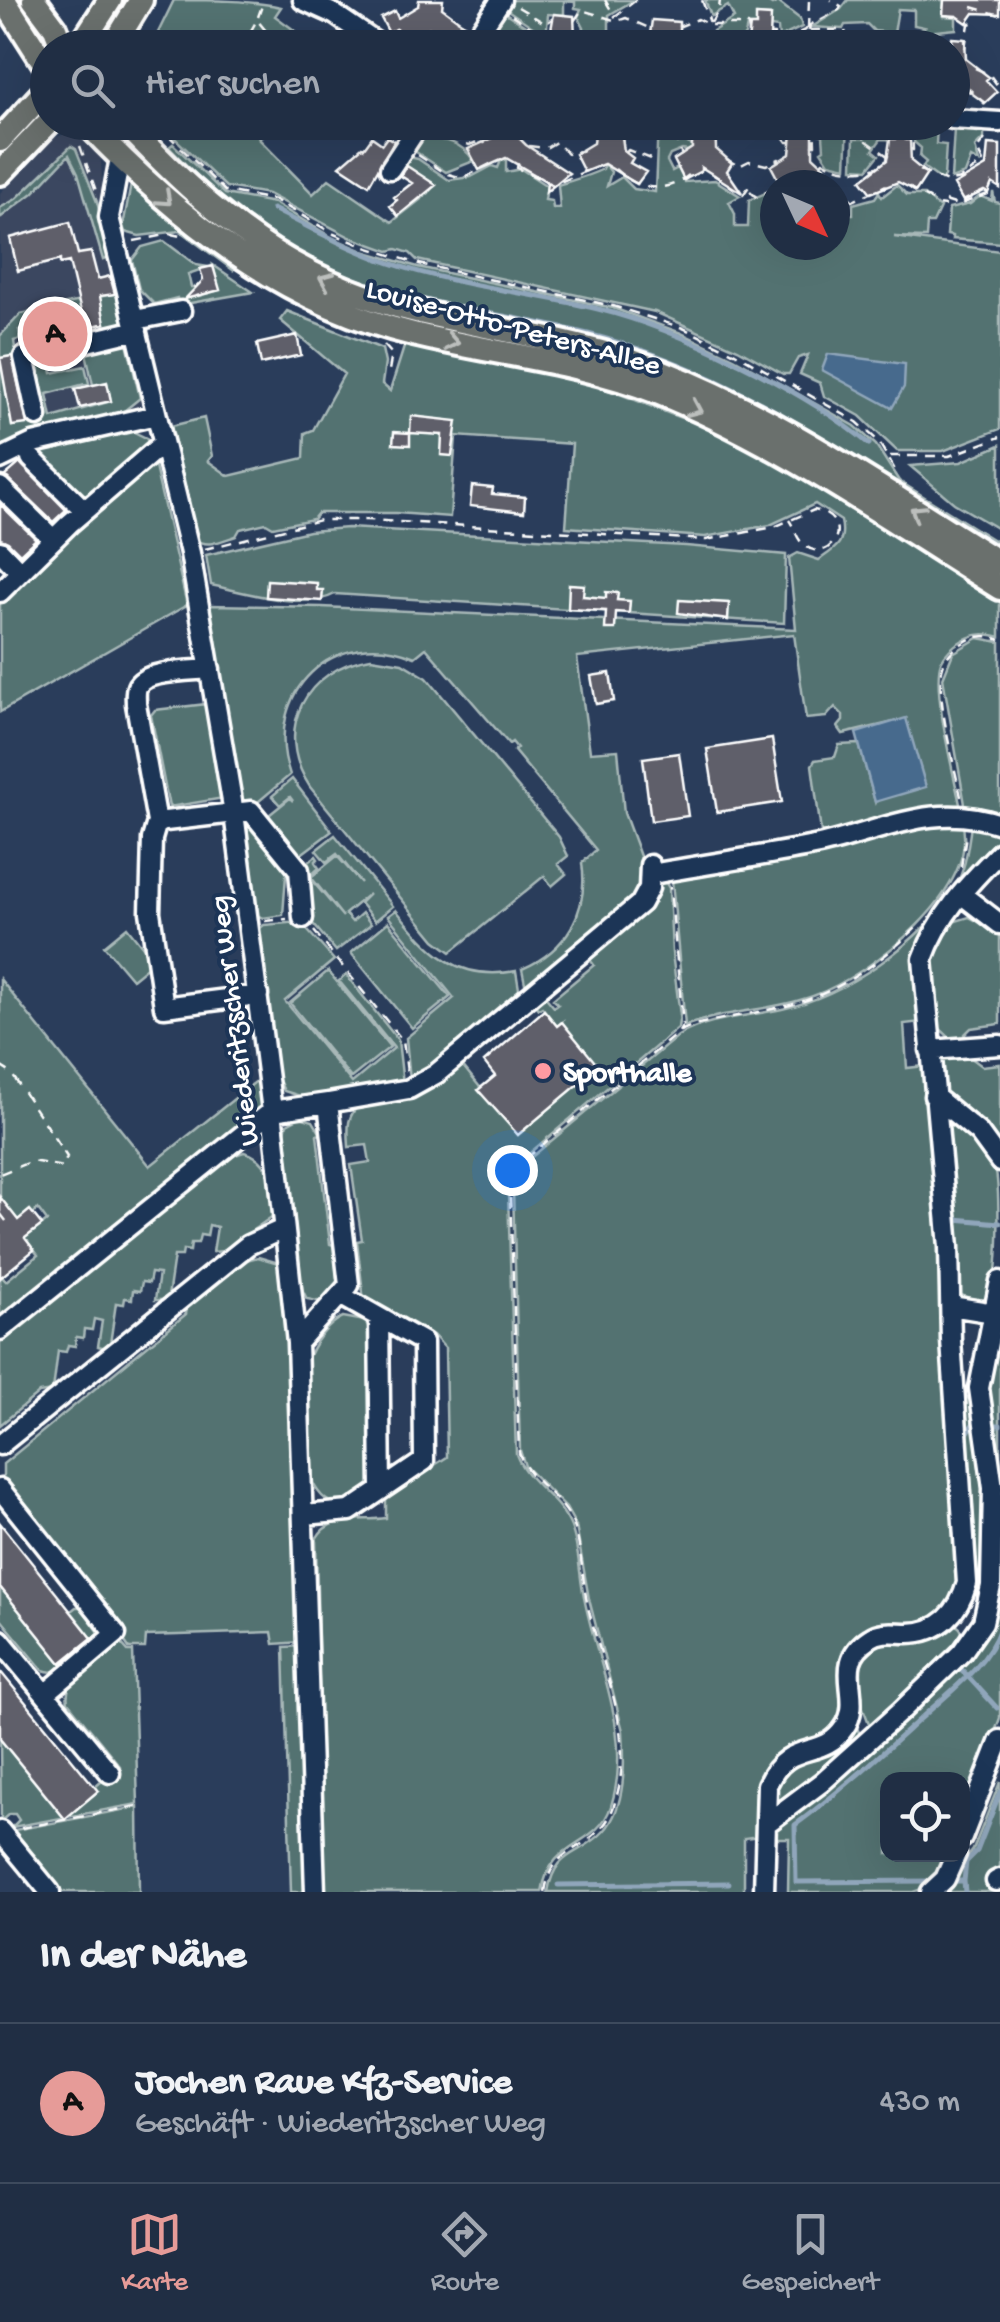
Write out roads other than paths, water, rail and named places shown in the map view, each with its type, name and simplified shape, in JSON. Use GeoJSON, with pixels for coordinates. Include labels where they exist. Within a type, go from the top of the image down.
{"type":"FeatureCollection","features":[{"type":"Feature","properties":{"kind":"main road"},"geometry":{"type":"LineString","coordinates":[[4,0],[30,41]]}},
{"type":"Feature","properties":{"kind":"main road"},"geometry":{"type":"LineString","coordinates":[[34,0],[54,30]]}},
{"type":"Feature","properties":{"kind":"main road"},"geometry":{"type":"LineString","coordinates":[[90,30],[110,0]]}},
{"type":"Feature","properties":{"kind":"main road"},"geometry":{"type":"LineString","coordinates":[[123,30],[142,0]]}},
{"type":"Feature","properties":{"kind":"main road"},"geometry":{"type":"LineString","coordinates":[[0,140],[30,108]]}},
{"type":"Feature","properties":{"kind":"main road"},"geometry":{"type":"LineString","coordinates":[[0,173],[31,140]]}},
{"type":"Feature","properties":{"kind":"main road","name":"Louise-Otto-Peters-Allee"},"geometry":{"type":"LineString","coordinates":[[103,140],[198,228],[292,288],[333,308],[412,334],[575,366],[688,405],[766,444],[1000,588]]}},
{"type":"Feature","properties":{"kind":"main road","name":"Louise-Otto-Peters-Allee"},"geometry":{"type":"LineString","coordinates":[[143,140],[237,230],[300,269],[380,301],[579,345],[696,386],[778,427],[1000,563]]}},
{"type":"Feature","properties":{"kind":"street"},"geometry":{"type":"LineString","coordinates":[[303,0],[362,30]]}},
{"type":"Feature","properties":{"kind":"street"},"geometry":{"type":"LineString","coordinates":[[484,30],[505,4]]}},
{"type":"Feature","properties":{"kind":"street"},"geometry":{"type":"LineString","coordinates":[[390,169],[414,140]]}},
{"type":"Feature","properties":{"kind":"street","name":"Wiederitzscher Weg"},"geometry":{"type":"LineString","coordinates":[[120,158],[109,217],[190,553],[234,812],[272,1111],[296,1343],[315,1892]]}},
{"type":"Feature","properties":{"kind":"street"},"geometry":{"type":"LineString","coordinates":[[36,416],[24,357],[180,311]]}},
{"type":"Feature","properties":{"kind":"street"},"geometry":{"type":"LineString","coordinates":[[0,459],[32,443],[156,415]]}},
{"type":"Feature","properties":{"kind":"street"},"geometry":{"type":"LineString","coordinates":[[0,592],[84,510],[162,444]]}},
{"type":"Feature","properties":{"kind":"street"},"geometry":{"type":"LineString","coordinates":[[31,458],[84,510]]}},
{"type":"Feature","properties":{"kind":"street"},"geometry":{"type":"LineString","coordinates":[[0,488],[53,540]]}},
{"type":"Feature","properties":{"kind":"street"},"geometry":{"type":"LineString","coordinates":[[0,551],[20,572]]}},
{"type":"Feature","properties":{"kind":"street"},"geometry":{"type":"LineString","coordinates":[[210,669],[154,674],[143,678],[137,687],[136,704],[157,822],[152,839],[150,912],[164,1007],[258,995]]}},
{"type":"Feature","properties":{"kind":"street"},"geometry":{"type":"LineString","coordinates":[[157,822],[251,811],[299,870],[303,918]]}},
{"type":"Feature","properties":{"kind":"street"},"geometry":{"type":"LineString","coordinates":[[0,1330],[272,1111],[408,1089],[436,1074],[641,904],[650,870],[822,844],[930,815],[964,814],[1000,824]]}},
{"type":"Feature","properties":{"kind":"street"},"geometry":{"type":"LineString","coordinates":[[870,1740],[852,1698],[848,1665],[862,1644],[874,1635],[924,1632],[938,1626],[959,1604],[968,1573],[941,1148],[923,960],[933,931],[959,885],[1000,852]]}},
{"type":"Feature","properties":{"kind":"street"},"geometry":{"type":"LineString","coordinates":[[959,885],[1000,924]]}},
{"type":"Feature","properties":{"kind":"street"},"geometry":{"type":"LineString","coordinates":[[930,1050],[1000,1045]]}},
{"type":"Feature","properties":{"kind":"street"},"geometry":{"type":"LineString","coordinates":[[934,1096],[980,1133],[1000,1162]]}},
{"type":"Feature","properties":{"kind":"street"},"geometry":{"type":"LineString","coordinates":[[296,1343],[349,1285],[328,1103]]}},
{"type":"Feature","properties":{"kind":"street"},"geometry":{"type":"LineString","coordinates":[[0,1445],[248,1244],[283,1228]]}},
{"type":"Feature","properties":{"kind":"street"},"geometry":{"type":"LineString","coordinates":[[766,1824],[870,1740],[962,1652],[984,1622],[991,1586],[993,1488],[979,1388],[1000,1281]]}},
{"type":"Feature","properties":{"kind":"street"},"geometry":{"type":"LineString","coordinates":[[304,1515],[350,1511],[424,1461],[423,1342],[340,1295]]}},
{"type":"Feature","properties":{"kind":"street"},"geometry":{"type":"LineString","coordinates":[[951,1306],[994,1313]]}},
{"type":"Feature","properties":{"kind":"street"},"geometry":{"type":"LineString","coordinates":[[379,1317],[381,1490]]}},
{"type":"Feature","properties":{"kind":"street"},"geometry":{"type":"LineString","coordinates":[[954,1385],[979,1388]]}},
{"type":"Feature","properties":{"kind":"street"},"geometry":{"type":"LineString","coordinates":[[0,1490],[116,1634],[45,1694]]}},
{"type":"Feature","properties":{"kind":"street"},"geometry":{"type":"LineString","coordinates":[[959,1604],[984,1622]]}},
{"type":"Feature","properties":{"kind":"street"},"geometry":{"type":"LineString","coordinates":[[0,1640],[110,1773]]}},
{"type":"Feature","properties":{"kind":"street"},"geometry":{"type":"LineString","coordinates":[[764,1892],[767,1786],[774,1770],[784,1760],[829,1742],[844,1730],[851,1715],[852,1698]]}},
{"type":"Feature","properties":{"kind":"street"},"geometry":{"type":"LineString","coordinates":[[970,1817],[1000,1740]]}},
{"type":"Feature","properties":{"kind":"street"},"geometry":{"type":"LineString","coordinates":[[0,1831],[50,1892]]}},
{"type":"Feature","properties":{"kind":"street"},"geometry":{"type":"LineString","coordinates":[[931,1892],[944,1879],[952,1862]]}},
{"type":"Feature","properties":{"kind":"waterway"},"geometry":{"type":"LineString","coordinates":[[273,209],[390,263],[441,278],[598,309],[666,331],[777,383],[869,444]]}},
{"type":"Feature","properties":{"kind":"waterway"},"geometry":{"type":"LineString","coordinates":[[269,234],[304,257],[382,288],[588,334],[663,358],[769,407],[870,468]]}},
{"type":"Feature","properties":{"kind":"waterway"},"geometry":{"type":"LineString","coordinates":[[883,476],[1000,548]]}},
{"type":"Feature","properties":{"kind":"waterway"},"geometry":{"type":"LineString","coordinates":[[955,1219],[1000,1223]]}},
{"type":"Feature","properties":{"kind":"waterway"},"geometry":{"type":"LineString","coordinates":[[965,1437],[973,1424]]}},
{"type":"Feature","properties":{"kind":"waterway"},"geometry":{"type":"LineString","coordinates":[[930,1881],[796,1882],[795,1825],[966,1678],[986,1655],[1000,1628]]}},
{"type":"Feature","properties":{"kind":"waterway"},"geometry":{"type":"LineString","coordinates":[[961,1669],[997,1708]]}},
{"type":"Feature","properties":{"kind":"waterway"},"geometry":{"type":"LineString","coordinates":[[964,1881],[966,1862],[977,1851],[1000,1792]]}},
{"type":"Feature","properties":{"kind":"waterway"},"geometry":{"type":"LineString","coordinates":[[957,1881],[964,1881],[965,1892]]}},
{"type":"Feature","properties":{"kind":"waterway"},"geometry":{"type":"LineString","coordinates":[[558,1885],[729,1883]]}},
{"type":"Feature","properties":{"kind":"place","name":"Jochen Raue Kfz-Service"},"geometry":{"type":"Point","coordinates":[55,334]}},
{"type":"Feature","properties":{"kind":"place","name":"Sporthalle"},"geometry":{"type":"Point","coordinates":[543,1071]}}]}
